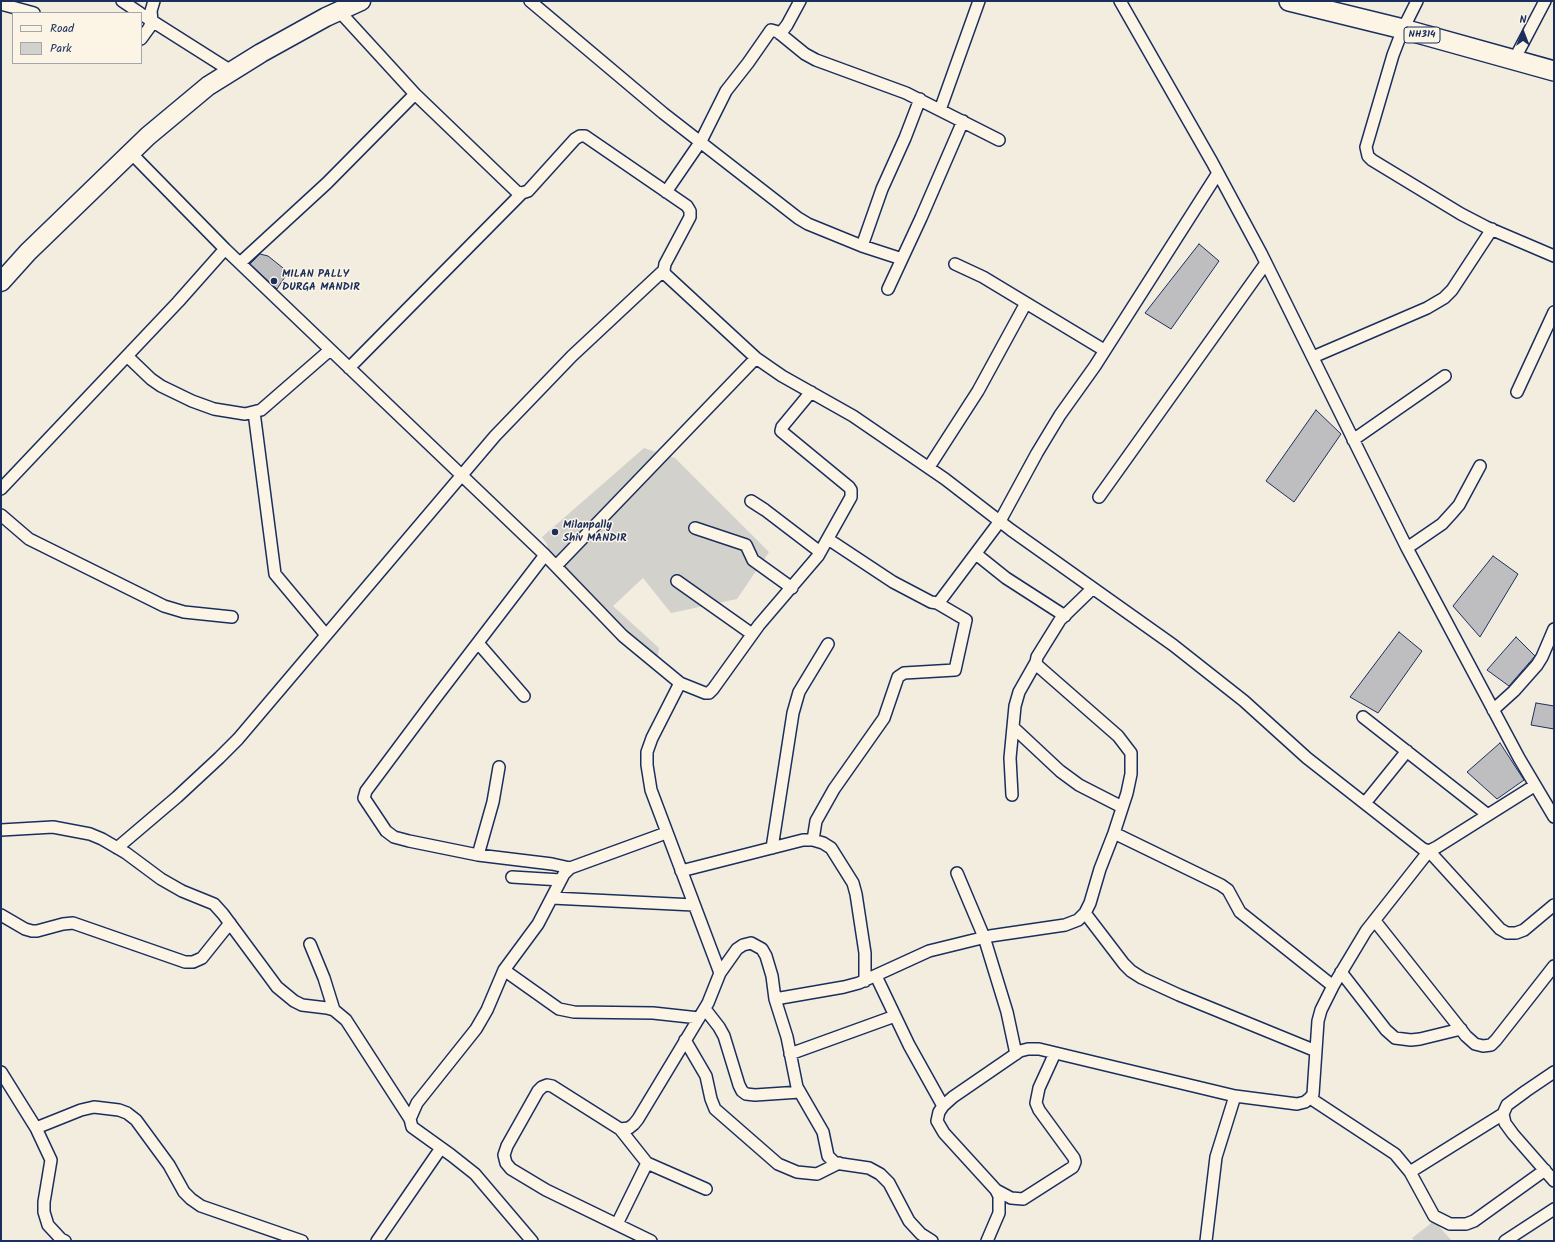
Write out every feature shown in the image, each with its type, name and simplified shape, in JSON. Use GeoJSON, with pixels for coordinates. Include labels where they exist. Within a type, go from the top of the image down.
{"type":"FeatureCollection","features":[{"type":"Feature","properties":{"kind":"highway","name":"NH314"},"geometry":{"type":"LineString","coordinates":[[1289,1],[1403,29],[1554,71]]}},
{"type":"Feature","properties":{"kind":"main road"},"geometry":{"type":"LineString","coordinates":[[1,282],[28,252],[148,136],[208,86],[267,49],[361,1]]}},
{"type":"Feature","properties":{"kind":"street"},"geometry":{"type":"LineString","coordinates":[[122,1],[137,12]]}},
{"type":"Feature","properties":{"kind":"street"},"geometry":{"type":"LineString","coordinates":[[142,38],[152,21],[151,11],[154,1]]}},
{"type":"Feature","properties":{"kind":"street"},"geometry":{"type":"LineString","coordinates":[[530,1],[658,108],[798,218],[808,224],[862,246],[902,259]]}},
{"type":"Feature","properties":{"kind":"street"},"geometry":{"type":"LineString","coordinates":[[780,34],[787,25],[800,1]]}},
{"type":"Feature","properties":{"kind":"street"},"geometry":{"type":"LineString","coordinates":[[940,110],[978,1]]}},
{"type":"Feature","properties":{"kind":"street"},"geometry":{"type":"LineString","coordinates":[[1120,1],[1218,173],[1266,263],[1407,548],[1534,786],[1554,817]]}},
{"type":"Feature","properties":{"kind":"street"},"geometry":{"type":"LineString","coordinates":[[1417,1],[1403,29],[1394,55],[1366,152],[1372,160],[1461,214],[1554,256]]}},
{"type":"Feature","properties":{"kind":"street"},"geometry":{"type":"LineString","coordinates":[[1514,60],[1545,1]]}},
{"type":"Feature","properties":{"kind":"street"},"geometry":{"type":"LineString","coordinates":[[1,4],[30,12]]}},
{"type":"Feature","properties":{"kind":"street"},"geometry":{"type":"LineString","coordinates":[[339,11],[415,94],[517,192],[522,193]]}},
{"type":"Feature","properties":{"kind":"street"},"geometry":{"type":"LineString","coordinates":[[142,15],[231,71]]}},
{"type":"Feature","properties":{"kind":"street"},"geometry":{"type":"LineString","coordinates":[[666,192],[701,141],[726,91],[748,63],[769,31],[773,29],[805,54],[816,60],[920,99],[999,140]]}},
{"type":"Feature","properties":{"kind":"street"},"geometry":{"type":"LineString","coordinates":[[240,264],[327,183],[415,94]]}},
{"type":"Feature","properties":{"kind":"street"},"geometry":{"type":"LineString","coordinates":[[862,246],[882,189],[920,99]]}},
{"type":"Feature","properties":{"kind":"street"},"geometry":{"type":"LineString","coordinates":[[888,289],[922,218],[963,122]]}},
{"type":"Feature","properties":{"kind":"street"},"geometry":{"type":"LineString","coordinates":[[349,368],[522,193],[528,191],[575,139],[580,136],[589,138],[618,160],[687,206],[690,211],[690,217],[664,264],[665,274],[756,358],[782,376],[853,416],[960,489],[1000,521],[1173,645],[1230,689],[1307,758],[1414,842],[1429,851],[1500,929],[1507,932],[1524,930],[1554,905]]}},
{"type":"Feature","properties":{"kind":"street"},"geometry":{"type":"LineString","coordinates":[[131,153],[240,264],[545,555],[623,636],[680,683],[705,693],[709,693],[752,634],[809,568],[828,539],[851,497],[851,490],[784,434],[781,429],[811,392]]}},
{"type":"Feature","properties":{"kind":"street"},"geometry":{"type":"LineString","coordinates":[[936,603],[940,601],[1000,521],[1037,452],[1060,415],[1104,350],[1218,173]]}},
{"type":"Feature","properties":{"kind":"street"},"geometry":{"type":"LineString","coordinates":[[1313,357],[1427,308],[1444,298],[1452,290],[1492,229]]}},
{"type":"Feature","properties":{"kind":"street"},"geometry":{"type":"LineString","coordinates":[[1,489],[127,356],[225,249]]}},
{"type":"Feature","properties":{"kind":"street"},"geometry":{"type":"LineString","coordinates":[[1099,497],[1266,263]]}},
{"type":"Feature","properties":{"kind":"street"},"geometry":{"type":"LineString","coordinates":[[955,264],[983,277],[1104,350]]}},
{"type":"Feature","properties":{"kind":"street"},"geometry":{"type":"LineString","coordinates":[[117,848],[219,758],[251,724],[460,475],[514,415],[566,361],[664,270]]}},
{"type":"Feature","properties":{"kind":"street"},"geometry":{"type":"LineString","coordinates":[[928,467],[978,391],[1026,303]]}},
{"type":"Feature","properties":{"kind":"street"},"geometry":{"type":"LineString","coordinates":[[1517,392],[1554,312]]}},
{"type":"Feature","properties":{"kind":"street"},"geometry":{"type":"LineString","coordinates":[[127,356],[151,379],[161,386],[192,401],[214,409],[239,413],[261,410],[330,350]]}},
{"type":"Feature","properties":{"kind":"street"},"geometry":{"type":"LineString","coordinates":[[556,566],[756,358]]}},
{"type":"Feature","properties":{"kind":"street"},"geometry":{"type":"LineString","coordinates":[[1353,440],[1445,376]]}},
{"type":"Feature","properties":{"kind":"street"},"geometry":{"type":"LineString","coordinates":[[254,412],[275,574],[326,635]]}},
{"type":"Feature","properties":{"kind":"street"},"geometry":{"type":"LineString","coordinates":[[1407,548],[1442,524],[1452,513],[1459,505],[1480,466]]}},
{"type":"Feature","properties":{"kind":"street"},"geometry":{"type":"LineString","coordinates":[[751,501],[820,552]]}},
{"type":"Feature","properties":{"kind":"street"},"geometry":{"type":"LineString","coordinates":[[1,515],[29,539],[164,606],[184,612],[232,617]]}},
{"type":"Feature","properties":{"kind":"street"},"geometry":{"type":"LineString","coordinates":[[695,528],[746,545],[753,560],[792,588]]}},
{"type":"Feature","properties":{"kind":"street"},"geometry":{"type":"LineString","coordinates":[[813,840],[816,821],[834,789],[884,718],[898,677],[904,673],[955,670],[967,623],[966,620],[936,603],[931,602],[894,582],[828,539]]}},
{"type":"Feature","properties":{"kind":"street"},"geometry":{"type":"LineString","coordinates":[[976,554],[1006,578],[1064,616]]}},
{"type":"Feature","properties":{"kind":"street"},"geometry":{"type":"LineString","coordinates":[[545,555],[366,791],[364,798],[386,831],[394,837],[478,855],[552,864],[570,868]]}},
{"type":"Feature","properties":{"kind":"street"},"geometry":{"type":"LineString","coordinates":[[678,582],[752,634]]}},
{"type":"Feature","properties":{"kind":"street"},"geometry":{"type":"LineString","coordinates":[[1012,795],[1010,758],[1015,706],[1018,692],[1056,626],[1064,616],[1093,588]]}},
{"type":"Feature","properties":{"kind":"street"},"geometry":{"type":"LineString","coordinates":[[1493,710],[1514,691],[1537,665],[1554,629]]}},
{"type":"Feature","properties":{"kind":"street"},"geometry":{"type":"LineString","coordinates":[[478,643],[524,696]]}},
{"type":"Feature","properties":{"kind":"street"},"geometry":{"type":"LineString","coordinates":[[772,848],[792,713],[799,692],[828,644]]}},
{"type":"Feature","properties":{"kind":"street"},"geometry":{"type":"LineString","coordinates":[[775,999],[844,988],[865,981],[929,951],[984,937],[1064,925],[1078,920],[1085,913],[1090,903],[1100,869],[1122,807],[1131,774],[1131,753],[1118,736],[1038,666],[1036,662]]}},
{"type":"Feature","properties":{"kind":"street"},"geometry":{"type":"LineString","coordinates":[[680,683],[652,738],[647,752],[647,765],[651,790],[666,833],[720,973]]}},
{"type":"Feature","properties":{"kind":"street"},"geometry":{"type":"LineString","coordinates":[[1363,717],[1488,815]]}},
{"type":"Feature","properties":{"kind":"street"},"geometry":{"type":"LineString","coordinates":[[1014,728],[1060,771],[1079,785],[1122,807]]}},
{"type":"Feature","properties":{"kind":"street"},"geometry":{"type":"LineString","coordinates":[[1365,803],[1407,751]]}},
{"type":"Feature","properties":{"kind":"street"},"geometry":{"type":"LineString","coordinates":[[478,855],[493,802],[499,767]]}},
{"type":"Feature","properties":{"kind":"street"},"geometry":{"type":"LineString","coordinates":[[987,1241],[999,1213],[999,1196],[996,1190],[939,1126],[937,1121],[939,1112],[943,1106],[1020,1051],[1028,1049],[1039,1049],[1235,1096],[1297,1104],[1305,1102],[1313,1094],[1318,1021],[1333,986],[1366,931],[1429,851],[1534,786]]}},
{"type":"Feature","properties":{"kind":"street"},"geometry":{"type":"LineString","coordinates":[[1,830],[53,827],[80,831],[102,839],[161,879],[182,891],[214,904],[278,987],[294,1001],[302,1005],[334,1010],[346,1020],[410,1119],[412,1127],[442,1148],[474,1174],[532,1241]]}},
{"type":"Feature","properties":{"kind":"street"},"geometry":{"type":"LineString","coordinates":[[410,1119],[417,1103],[476,1029],[487,1010],[504,970],[538,924],[564,874],[570,868],[666,833]]}},
{"type":"Feature","properties":{"kind":"street"},"geometry":{"type":"LineString","coordinates":[[1114,833],[1221,885],[1228,890],[1240,912],[1333,986]]}},
{"type":"Feature","properties":{"kind":"street"},"geometry":{"type":"LineString","coordinates":[[681,871],[804,840],[813,840],[823,843],[831,848],[853,884],[856,894],[865,953],[865,981]]}},
{"type":"Feature","properties":{"kind":"street"},"geometry":{"type":"LineString","coordinates":[[957,873],[984,937],[1007,1012],[1016,1054]]}},
{"type":"Feature","properties":{"kind":"street"},"geometry":{"type":"LineString","coordinates":[[512,877],[561,880]]}},
{"type":"Feature","properties":{"kind":"street"},"geometry":{"type":"LineString","coordinates":[[552,898],[694,905]]}},
{"type":"Feature","properties":{"kind":"street"},"geometry":{"type":"LineString","coordinates":[[1085,913],[1124,964],[1131,971],[1142,978],[1316,1051]]}},
{"type":"Feature","properties":{"kind":"street"},"geometry":{"type":"LineString","coordinates":[[1,915],[25,929],[37,931],[73,923],[185,962],[193,962],[202,958],[230,923]]}},
{"type":"Feature","properties":{"kind":"street"},"geometry":{"type":"LineString","coordinates":[[1375,921],[1461,1029],[1476,1044],[1482,1046],[1491,1045],[1554,966]]}},
{"type":"Feature","properties":{"kind":"street"},"geometry":{"type":"LineString","coordinates":[[620,1129],[628,1128],[638,1119],[702,1013],[720,973],[737,949],[743,945],[751,943],[762,948],[766,956],[772,976],[775,999],[787,1037],[800,1092],[823,1132],[828,1156],[835,1162],[869,1168],[880,1174],[889,1183],[909,1221],[921,1234],[932,1241]]}},
{"type":"Feature","properties":{"kind":"street"},"geometry":{"type":"LineString","coordinates":[[310,944],[324,978],[334,1010]]}},
{"type":"Feature","properties":{"kind":"street"},"geometry":{"type":"LineString","coordinates":[[504,970],[559,1009],[574,1012],[702,1013],[719,1027],[724,1036],[738,1085],[742,1091],[746,1094],[755,1095],[800,1092]]}},
{"type":"Feature","properties":{"kind":"street"},"geometry":{"type":"LineString","coordinates":[[1341,972],[1386,1030],[1395,1038],[1411,1040],[1420,1039],[1461,1029]]}},
{"type":"Feature","properties":{"kind":"street"},"geometry":{"type":"LineString","coordinates":[[876,976],[895,1016],[943,1106]]}},
{"type":"Feature","properties":{"kind":"street"},"geometry":{"type":"LineString","coordinates":[[790,1054],[895,1016]]}},
{"type":"Feature","properties":{"kind":"street"},"geometry":{"type":"LineString","coordinates":[[686,1040],[703,1069],[715,1108],[778,1164],[797,1172],[817,1174],[839,1163]]}},
{"type":"Feature","properties":{"kind":"street"},"geometry":{"type":"LineString","coordinates":[[996,1190],[1011,1198],[1023,1199],[1073,1167],[1075,1162],[1074,1158],[1036,1103],[1040,1088],[1055,1053]]}},
{"type":"Feature","properties":{"kind":"street"},"geometry":{"type":"LineString","coordinates":[[1,1072],[36,1128],[51,1160],[44,1202],[44,1212],[48,1225],[61,1239],[65,1241]]}},
{"type":"Feature","properties":{"kind":"street"},"geometry":{"type":"LineString","coordinates":[[1410,1172],[1503,1114],[1507,1105],[1554,1072]]}},
{"type":"Feature","properties":{"kind":"street"},"geometry":{"type":"LineString","coordinates":[[651,1241],[546,1190],[511,1169],[506,1163],[504,1155],[507,1146],[538,1091],[542,1087],[547,1085],[552,1086],[620,1129],[647,1163],[706,1189]]}},
{"type":"Feature","properties":{"kind":"street"},"geometry":{"type":"LineString","coordinates":[[1206,1241],[1216,1157],[1235,1096]]}},
{"type":"Feature","properties":{"kind":"street"},"geometry":{"type":"LineString","coordinates":[[1310,1098],[1395,1154],[1410,1172],[1434,1216],[1450,1224],[1459,1225],[1474,1221],[1544,1170]]}},
{"type":"Feature","properties":{"kind":"street"},"geometry":{"type":"LineString","coordinates":[[36,1128],[81,1110],[94,1107],[119,1110],[127,1113],[136,1120],[169,1166],[184,1192],[191,1199],[201,1206],[302,1241]]}},
{"type":"Feature","properties":{"kind":"street"},"geometry":{"type":"LineString","coordinates":[[1503,1114],[1505,1123],[1513,1134],[1554,1180]]}},
{"type":"Feature","properties":{"kind":"street"},"geometry":{"type":"LineString","coordinates":[[377,1241],[442,1148]]}},
{"type":"Feature","properties":{"kind":"street"},"geometry":{"type":"LineString","coordinates":[[617,1224],[647,1163]]}},
{"type":"Feature","properties":{"kind":"street"},"geometry":{"type":"LineString","coordinates":[[1505,1241],[1554,1209]]}},
{"type":"Feature","properties":{"kind":"green space"},"geometry":{"type":"Polygon","coordinates":[[[644,448],[675,458],[769,552],[737,599],[671,613],[643,578],[613,606],[659,648],[657,663],[623,636],[599,621],[548,550],[547,544],[542,537],[644,448]]]}},
{"type":"Feature","properties":{"kind":"green space"},"geometry":{"type":"Polygon","coordinates":[[[1434,1221],[1452,1241],[1415,1241],[1412,1238],[1434,1221]]]}},
{"type":"Feature","properties":{"kind":"building"},"geometry":{"type":"Polygon","coordinates":[[[1199,244],[1219,261],[1171,329],[1145,313],[1199,244]]]}},
{"type":"Feature","properties":{"kind":"building","name":"MILAN PALLY DURGA MANDIR"},"geometry":{"type":"Polygon","coordinates":[[[260,254],[268,256],[288,272],[277,289],[250,264],[260,254]]]}},
{"type":"Feature","properties":{"kind":"building"},"geometry":{"type":"Polygon","coordinates":[[[1316,410],[1341,434],[1294,502],[1266,481],[1316,410]]]}},
{"type":"Feature","properties":{"kind":"building"},"geometry":{"type":"Polygon","coordinates":[[[1493,556],[1518,574],[1480,637],[1453,606],[1493,556]]]}},
{"type":"Feature","properties":{"kind":"building"},"geometry":{"type":"Polygon","coordinates":[[[1399,632],[1422,651],[1378,713],[1350,697],[1399,632]]]}},
{"type":"Feature","properties":{"kind":"building"},"geometry":{"type":"Polygon","coordinates":[[[1516,637],[1535,656],[1509,686],[1487,670],[1516,637]]]}},
{"type":"Feature","properties":{"kind":"building"},"geometry":{"type":"Polygon","coordinates":[[[1536,703],[1554,706],[1554,729],[1531,725],[1536,703]]]}},
{"type":"Feature","properties":{"kind":"building"},"geometry":{"type":"Polygon","coordinates":[[[1500,743],[1524,780],[1497,799],[1467,772],[1500,743]]]}},
{"type":"Feature","properties":{"kind":"place","name":"MILAN PALLY DURGA MANDIR"},"geometry":{"type":"Point","coordinates":[274,281]}},
{"type":"Feature","properties":{"kind":"place","name":"Milanpally Shiv MANDIR"},"geometry":{"type":"Point","coordinates":[555,532]}}]}
